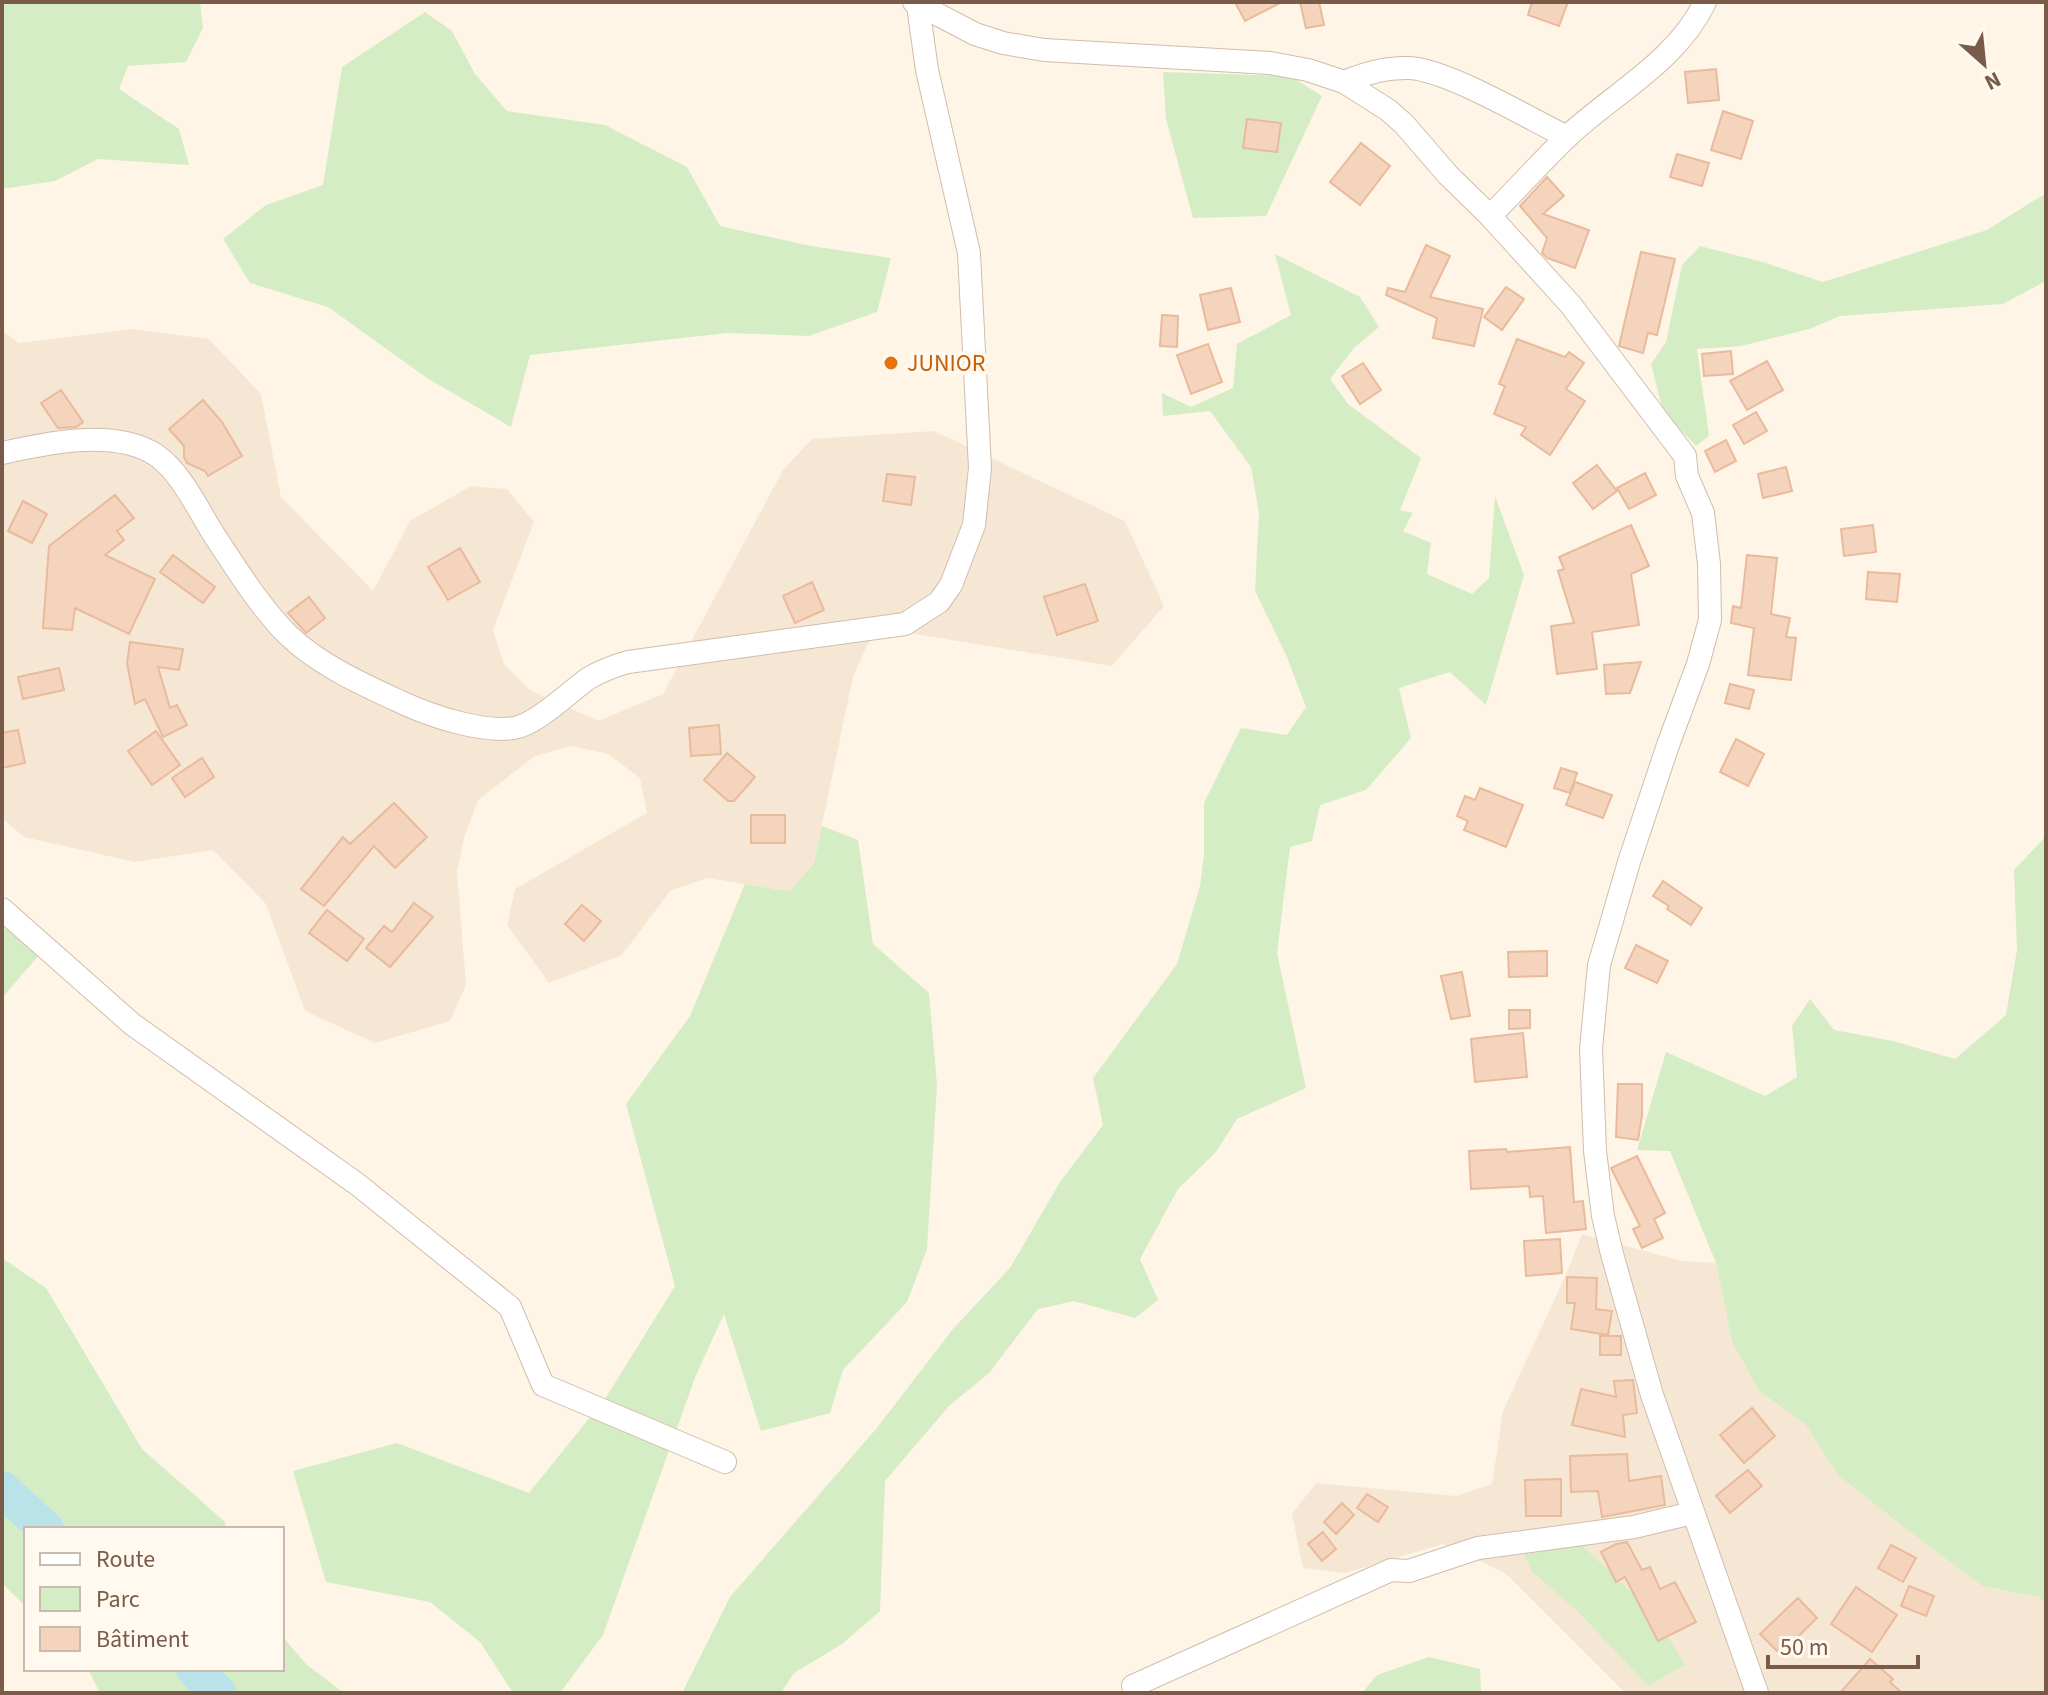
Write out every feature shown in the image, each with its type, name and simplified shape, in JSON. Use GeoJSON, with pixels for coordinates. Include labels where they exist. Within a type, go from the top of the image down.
{"type":"FeatureCollection","features":[{"type":"Feature","properties":{"kind":"street"},"geometry":{"type":"LineString","coordinates":[[1490,216],[1567,137],[1663,56],[1679,40],[1705,2]]}},
{"type":"Feature","properties":{"kind":"street"},"geometry":{"type":"LineString","coordinates":[[916,4],[975,34],[1003,43],[1044,50],[1270,63],[1308,70],[1344,82],[1404,124],[1448,175],[1490,216],[1570,304],[1685,456],[1687,476],[1703,513],[1709,564],[1710,620],[1607,933],[1595,994],[1591,1063],[1595,1151],[1603,1216],[1652,1395],[1757,1693]]}},
{"type":"Feature","properties":{"kind":"street"},"geometry":{"type":"LineString","coordinates":[[2,453],[62,442],[99,440],[130,445],[156,455],[175,474],[245,581],[291,638],[360,683],[415,708],[471,725],[500,729],[518,727],[591,677],[628,662],[905,624],[939,602],[951,585],[974,525],[980,468],[969,253],[927,70],[916,4]]}},
{"type":"Feature","properties":{"kind":"street"},"geometry":{"type":"LineString","coordinates":[[1344,82],[1391,68],[1413,68],[1468,87],[1567,137]]}},
{"type":"Feature","properties":{"kind":"street"},"geometry":{"type":"LineString","coordinates":[[2,909],[132,1024],[357,1184],[510,1307],[543,1385],[725,1462]]}},
{"type":"Feature","properties":{"kind":"street"},"geometry":{"type":"LineString","coordinates":[[1133,1686],[1391,1570],[1409,1571],[1478,1548],[1587,1535],[1692,1513]]}},
{"type":"Feature","properties":{"kind":"shaded area"},"geometry":{"type":"Polygon","coordinates":[[[132,329],[209,339],[261,394],[281,497],[373,591],[410,521],[471,486],[507,489],[534,522],[493,630],[504,664],[530,690],[598,721],[663,694],[783,470],[812,439],[934,431],[1125,521],[1164,606],[1112,666],[884,629],[868,643],[853,677],[814,863],[790,891],[707,878],[670,891],[622,955],[549,983],[507,925],[515,889],[647,813],[640,778],[608,754],[572,746],[535,756],[478,800],[465,835],[457,871],[466,985],[450,1021],[375,1043],[305,1011],[266,904],[213,850],[135,862],[24,837],[2,818],[2,331],[19,343],[132,329]]]}},
{"type":"Feature","properties":{"kind":"shaded area"},"geometry":{"type":"Polygon","coordinates":[[[1582,1234],[1682,1261],[1716,1263],[1732,1342],[1759,1391],[1805,1424],[1838,1475],[1982,1586],[2038,1597],[2046,1604],[2046,1693],[1625,1693],[1505,1573],[1443,1544],[1345,1573],[1303,1568],[1292,1514],[1316,1483],[1456,1496],[1492,1484],[1503,1411],[1582,1234]],[[1603,1566],[1532,1572],[1577,1611],[1648,1686],[1685,1665],[1637,1598],[1603,1566]]]}},
{"type":"Feature","properties":{"kind":"green space"},"geometry":{"type":"Polygon","coordinates":[[[2,2],[200,2],[203,28],[186,62],[128,66],[119,89],[179,129],[189,165],[98,159],[55,181],[2,189],[2,2]]]}},
{"type":"Feature","properties":{"kind":"green space"},"geometry":{"type":"Polygon","coordinates":[[[425,12],[452,31],[475,74],[507,111],[605,125],[687,167],[720,226],[811,246],[891,258],[877,312],[809,336],[727,333],[530,355],[511,427],[427,378],[328,307],[250,283],[223,239],[266,205],[323,185],[342,67],[425,12]]]}},
{"type":"Feature","properties":{"kind":"green space"},"geometry":{"type":"Polygon","coordinates":[[[1163,72],[1290,76],[1322,96],[1266,216],[1193,218],[1166,119],[1163,72]]]}},
{"type":"Feature","properties":{"kind":"green space"},"geometry":{"type":"Polygon","coordinates":[[[2046,193],[2046,281],[2003,304],[1840,316],[1809,329],[1741,346],[1697,349],[1709,436],[1696,446],[1663,411],[1651,364],[1666,342],[1682,265],[1700,246],[1823,282],[1987,230],[2046,193]]]}},
{"type":"Feature","properties":{"kind":"green space"},"geometry":{"type":"Polygon","coordinates":[[[1275,254],[1360,297],[1379,327],[1355,347],[1330,379],[1348,404],[1421,458],[1400,510],[1413,513],[1403,531],[1431,543],[1427,574],[1472,594],[1489,578],[1495,496],[1524,575],[1486,705],[1450,672],[1399,688],[1411,738],[1366,790],[1320,805],[1312,841],[1290,847],[1277,953],[1306,1088],[1237,1119],[1216,1152],[1178,1189],[1140,1259],[1158,1300],[1135,1318],[1074,1301],[1038,1309],[989,1373],[948,1407],[885,1481],[880,1611],[842,1644],[794,1673],[781,1693],[682,1693],[730,1597],[876,1429],[953,1329],[1010,1268],[1060,1182],[1103,1125],[1093,1078],[1177,964],[1200,886],[1204,856],[1204,803],[1241,728],[1287,735],[1306,707],[1287,657],[1255,591],[1259,513],[1251,467],[1210,411],[1163,416],[1162,393],[1191,407],[1233,388],[1237,344],[1291,315],[1275,254]]]}},
{"type":"Feature","properties":{"kind":"green space"},"geometry":{"type":"Polygon","coordinates":[[[822,826],[858,840],[873,944],[929,993],[937,1084],[927,1249],[907,1302],[843,1370],[830,1413],[761,1431],[724,1314],[696,1375],[603,1635],[560,1693],[513,1693],[480,1642],[430,1602],[326,1582],[293,1471],[397,1443],[529,1493],[607,1396],[675,1286],[626,1104],[690,1016],[745,884],[790,891],[814,863],[822,826]]]}},
{"type":"Feature","properties":{"kind":"green space"},"geometry":{"type":"Polygon","coordinates":[[[2046,836],[2046,1604],[2038,1597],[1982,1586],[1838,1475],[1805,1424],[1759,1391],[1732,1342],[1716,1263],[1670,1151],[1637,1150],[1666,1052],[1765,1096],[1797,1077],[1792,1026],[1810,999],[1834,1030],[1893,1041],[1955,1059],[2006,1015],[2017,950],[2014,870],[2046,836]]]}},
{"type":"Feature","properties":{"kind":"green space"},"geometry":{"type":"Polygon","coordinates":[[[2,927],[45,948],[2,998],[2,927]]]}},
{"type":"Feature","properties":{"kind":"green space"},"geometry":{"type":"Polygon","coordinates":[[[2,1258],[46,1288],[142,1449],[224,1521],[226,1527],[24,1527],[24,1605],[2,1583],[2,1258]]]}},
{"type":"Feature","properties":{"kind":"green space"},"geometry":{"type":"Polygon","coordinates":[[[1564,1528],[1637,1598],[1664,1630],[1685,1665],[1648,1686],[1577,1611],[1532,1572],[1519,1545],[1564,1528]]]}},
{"type":"Feature","properties":{"kind":"green space"},"geometry":{"type":"Polygon","coordinates":[[[284,1638],[306,1664],[344,1693],[100,1693],[89,1671],[284,1671],[284,1638]]]}},
{"type":"Feature","properties":{"kind":"green space"},"geometry":{"type":"Polygon","coordinates":[[[1429,1657],[1480,1669],[1481,1693],[1362,1693],[1377,1675],[1429,1657]]]}},
{"type":"Feature","properties":{"kind":"building"},"geometry":{"type":"Polygon","coordinates":[[[1235,2],[1282,2],[1245,21],[1235,2]]]}},
{"type":"Feature","properties":{"kind":"building"},"geometry":{"type":"Polygon","coordinates":[[[1300,2],[1319,2],[1324,25],[1306,28],[1300,2]]]}},
{"type":"Feature","properties":{"kind":"building"},"geometry":{"type":"Polygon","coordinates":[[[1532,2],[1568,2],[1559,26],[1528,15],[1532,2]]]}},
{"type":"Feature","properties":{"kind":"building"},"geometry":{"type":"Polygon","coordinates":[[[1716,69],[1719,100],[1688,103],[1685,72],[1716,69]]]}},
{"type":"Feature","properties":{"kind":"building"},"geometry":{"type":"Polygon","coordinates":[[[1723,111],[1753,121],[1741,159],[1711,150],[1723,111]]]}},
{"type":"Feature","properties":{"kind":"building"},"geometry":{"type":"Polygon","coordinates":[[[1247,119],[1281,123],[1277,152],[1243,148],[1247,119]]]}},
{"type":"Feature","properties":{"kind":"building"},"geometry":{"type":"Polygon","coordinates":[[[1361,143],[1390,166],[1360,205],[1330,182],[1361,143]]]}},
{"type":"Feature","properties":{"kind":"building"},"geometry":{"type":"Polygon","coordinates":[[[1677,154],[1709,163],[1702,186],[1670,177],[1677,154]]]}},
{"type":"Feature","properties":{"kind":"building"},"geometry":{"type":"Polygon","coordinates":[[[1547,177],[1564,196],[1543,214],[1589,230],[1575,268],[1547,258],[1542,253],[1547,238],[1520,206],[1547,177]]]}},
{"type":"Feature","properties":{"kind":"building"},"geometry":{"type":"Polygon","coordinates":[[[1426,245],[1450,256],[1430,297],[1483,309],[1474,346],[1433,338],[1437,318],[1386,295],[1388,288],[1405,292],[1426,245]]]}},
{"type":"Feature","properties":{"kind":"building"},"geometry":{"type":"Polygon","coordinates":[[[1641,252],[1675,259],[1657,335],[1648,333],[1643,353],[1619,346],[1641,252]]]}},
{"type":"Feature","properties":{"kind":"building"},"geometry":{"type":"Polygon","coordinates":[[[1506,287],[1524,299],[1502,330],[1484,317],[1506,287]]]}},
{"type":"Feature","properties":{"kind":"building"},"geometry":{"type":"Polygon","coordinates":[[[1231,288],[1240,322],[1208,330],[1200,295],[1231,288]]]}},
{"type":"Feature","properties":{"kind":"building"},"geometry":{"type":"Polygon","coordinates":[[[1162,315],[1178,316],[1177,347],[1160,346],[1162,315]]]}},
{"type":"Feature","properties":{"kind":"building"},"geometry":{"type":"Polygon","coordinates":[[[1517,339],[1565,357],[1569,352],[1584,363],[1566,389],[1585,401],[1550,455],[1521,435],[1526,427],[1494,414],[1505,386],[1499,384],[1517,339]]]}},
{"type":"Feature","properties":{"kind":"building"},"geometry":{"type":"Polygon","coordinates":[[[1208,344],[1222,382],[1191,394],[1177,355],[1208,344]]]}},
{"type":"Feature","properties":{"kind":"building"},"geometry":{"type":"Polygon","coordinates":[[[1731,351],[1733,374],[1704,376],[1702,354],[1731,351]]]}},
{"type":"Feature","properties":{"kind":"building"},"geometry":{"type":"Polygon","coordinates":[[[1767,361],[1783,390],[1747,410],[1730,381],[1767,361]]]}},
{"type":"Feature","properties":{"kind":"building"},"geometry":{"type":"Polygon","coordinates":[[[1363,363],[1381,390],[1360,404],[1342,376],[1363,363]]]}},
{"type":"Feature","properties":{"kind":"building"},"geometry":{"type":"Polygon","coordinates":[[[61,390],[83,422],[76,427],[58,428],[41,403],[61,390]]]}},
{"type":"Feature","properties":{"kind":"building"},"geometry":{"type":"Polygon","coordinates":[[[203,400],[222,422],[242,456],[208,476],[205,471],[187,463],[184,446],[169,429],[203,400]]]}},
{"type":"Feature","properties":{"kind":"building"},"geometry":{"type":"Polygon","coordinates":[[[1756,412],[1767,431],[1744,444],[1733,425],[1756,412]]]}},
{"type":"Feature","properties":{"kind":"building"},"geometry":{"type":"Polygon","coordinates":[[[1726,440],[1736,461],[1715,472],[1705,451],[1726,440]]]}},
{"type":"Feature","properties":{"kind":"building"},"geometry":{"type":"Polygon","coordinates":[[[1597,465],[1617,491],[1593,509],[1573,483],[1597,465]]]}},
{"type":"Feature","properties":{"kind":"building"},"geometry":{"type":"Polygon","coordinates":[[[1786,467],[1792,491],[1763,498],[1758,474],[1786,467]]]}},
{"type":"Feature","properties":{"kind":"building"},"geometry":{"type":"Polygon","coordinates":[[[1645,473],[1656,495],[1629,509],[1617,488],[1645,473]]]}},
{"type":"Feature","properties":{"kind":"building"},"geometry":{"type":"Polygon","coordinates":[[[887,474],[915,477],[911,505],[883,501],[887,474]]]}},
{"type":"Feature","properties":{"kind":"building"},"geometry":{"type":"Polygon","coordinates":[[[115,495],[134,518],[117,531],[124,540],[105,555],[155,579],[129,634],[75,608],[72,630],[43,628],[49,546],[115,495]]]}},
{"type":"Feature","properties":{"kind":"building"},"geometry":{"type":"Polygon","coordinates":[[[23,501],[47,514],[32,543],[8,531],[23,501]]]}},
{"type":"Feature","properties":{"kind":"building"},"geometry":{"type":"Polygon","coordinates":[[[1631,525],[1649,566],[1631,574],[1639,625],[1592,632],[1597,669],[1557,674],[1551,626],[1574,623],[1558,571],[1564,569],[1559,557],[1631,525]]]}},
{"type":"Feature","properties":{"kind":"building"},"geometry":{"type":"Polygon","coordinates":[[[1873,525],[1876,552],[1844,556],[1841,529],[1873,525]]]}},
{"type":"Feature","properties":{"kind":"building"},"geometry":{"type":"Polygon","coordinates":[[[460,548],[480,582],[448,600],[428,567],[460,548]]]}},
{"type":"Feature","properties":{"kind":"building"},"geometry":{"type":"Polygon","coordinates":[[[173,555],[215,587],[203,603],[160,572],[173,555]]]}},
{"type":"Feature","properties":{"kind":"building"},"geometry":{"type":"Polygon","coordinates":[[[1747,555],[1777,558],[1771,614],[1790,618],[1786,637],[1796,638],[1791,680],[1748,675],[1754,628],[1731,623],[1733,606],[1741,608],[1747,555]]]}},
{"type":"Feature","properties":{"kind":"building"},"geometry":{"type":"Polygon","coordinates":[[[1868,572],[1900,574],[1897,602],[1866,599],[1868,572]]]}},
{"type":"Feature","properties":{"kind":"building"},"geometry":{"type":"Polygon","coordinates":[[[812,582],[824,610],[795,623],[783,596],[812,582]]]}},
{"type":"Feature","properties":{"kind":"building"},"geometry":{"type":"Polygon","coordinates":[[[1085,584],[1098,621],[1057,635],[1044,597],[1085,584]]]}},
{"type":"Feature","properties":{"kind":"building"},"geometry":{"type":"Polygon","coordinates":[[[309,597],[325,618],[306,633],[288,613],[309,597]]]}},
{"type":"Feature","properties":{"kind":"building"},"geometry":{"type":"Polygon","coordinates":[[[130,642],[183,649],[179,670],[158,667],[170,708],[177,705],[187,725],[163,737],[145,699],[135,704],[127,663],[130,642]]]}},
{"type":"Feature","properties":{"kind":"building"},"geometry":{"type":"Polygon","coordinates":[[[1641,662],[1630,693],[1606,694],[1604,665],[1641,662]]]}},
{"type":"Feature","properties":{"kind":"building"},"geometry":{"type":"Polygon","coordinates":[[[59,668],[64,690],[23,699],[18,677],[59,668]]]}},
{"type":"Feature","properties":{"kind":"building"},"geometry":{"type":"Polygon","coordinates":[[[1730,684],[1754,690],[1749,709],[1725,703],[1730,684]]]}},
{"type":"Feature","properties":{"kind":"building"},"geometry":{"type":"Polygon","coordinates":[[[719,725],[721,754],[691,756],[689,728],[719,725]]]}},
{"type":"Feature","properties":{"kind":"building"},"geometry":{"type":"Polygon","coordinates":[[[18,730],[25,763],[2,768],[2,733],[18,730]]]}},
{"type":"Feature","properties":{"kind":"building"},"geometry":{"type":"Polygon","coordinates":[[[156,731],[180,765],[152,785],[128,751],[156,731]]]}},
{"type":"Feature","properties":{"kind":"building"},"geometry":{"type":"Polygon","coordinates":[[[1736,739],[1764,754],[1748,786],[1720,772],[1736,739]]]}},
{"type":"Feature","properties":{"kind":"building"},"geometry":{"type":"Polygon","coordinates":[[[727,753],[755,777],[734,801],[728,801],[704,780],[727,753]]]}},
{"type":"Feature","properties":{"kind":"building"},"geometry":{"type":"Polygon","coordinates":[[[202,758],[214,777],[185,797],[172,778],[202,758]]]}},
{"type":"Feature","properties":{"kind":"building"},"geometry":{"type":"Polygon","coordinates":[[[1561,768],[1577,773],[1570,793],[1554,788],[1561,768]]]}},
{"type":"Feature","properties":{"kind":"building"},"geometry":{"type":"Polygon","coordinates":[[[1575,782],[1612,795],[1603,818],[1566,805],[1575,782]]]}},
{"type":"Feature","properties":{"kind":"building"},"geometry":{"type":"Polygon","coordinates":[[[1480,788],[1523,805],[1506,847],[1464,830],[1468,821],[1457,816],[1465,796],[1475,800],[1480,788]]]}},
{"type":"Feature","properties":{"kind":"building"},"geometry":{"type":"Polygon","coordinates":[[[394,803],[427,837],[395,868],[374,846],[324,906],[301,889],[343,837],[350,844],[394,803]]]}},
{"type":"Feature","properties":{"kind":"building"},"geometry":{"type":"Polygon","coordinates":[[[751,815],[785,815],[785,843],[751,843],[751,815]]]}},
{"type":"Feature","properties":{"kind":"building"},"geometry":{"type":"Polygon","coordinates":[[[1663,881],[1702,908],[1691,925],[1653,896],[1663,881]]]}},
{"type":"Feature","properties":{"kind":"building"},"geometry":{"type":"Polygon","coordinates":[[[414,903],[433,917],[390,967],[366,948],[384,926],[392,932],[414,903]]]}},
{"type":"Feature","properties":{"kind":"building"},"geometry":{"type":"Polygon","coordinates":[[[582,905],[601,921],[584,941],[565,924],[582,905]]]}},
{"type":"Feature","properties":{"kind":"building"},"geometry":{"type":"Polygon","coordinates":[[[327,910],[364,939],[347,961],[309,933],[327,910]]]}},
{"type":"Feature","properties":{"kind":"building"},"geometry":{"type":"Polygon","coordinates":[[[1636,945],[1668,961],[1657,983],[1625,968],[1636,945]]]}},
{"type":"Feature","properties":{"kind":"building"},"geometry":{"type":"Polygon","coordinates":[[[1547,951],[1547,976],[1509,977],[1508,952],[1547,951]]]}},
{"type":"Feature","properties":{"kind":"building"},"geometry":{"type":"Polygon","coordinates":[[[1462,972],[1470,1016],[1451,1019],[1441,976],[1462,972]]]}},
{"type":"Feature","properties":{"kind":"building"},"geometry":{"type":"Polygon","coordinates":[[[1509,1010],[1530,1010],[1530,1028],[1509,1029],[1509,1010]]]}},
{"type":"Feature","properties":{"kind":"building"},"geometry":{"type":"Polygon","coordinates":[[[1523,1033],[1527,1077],[1475,1082],[1471,1039],[1523,1033]]]}},
{"type":"Feature","properties":{"kind":"building"},"geometry":{"type":"Polygon","coordinates":[[[1618,1084],[1642,1084],[1638,1140],[1616,1137],[1618,1084]]]}},
{"type":"Feature","properties":{"kind":"building"},"geometry":{"type":"Polygon","coordinates":[[[1570,1147],[1574,1202],[1583,1201],[1586,1229],[1546,1233],[1543,1196],[1530,1197],[1529,1186],[1471,1189],[1469,1151],[1506,1149],[1507,1152],[1570,1147]]]}},
{"type":"Feature","properties":{"kind":"building"},"geometry":{"type":"Polygon","coordinates":[[[1637,1156],[1665,1213],[1654,1219],[1663,1238],[1642,1248],[1633,1229],[1640,1226],[1611,1168],[1637,1156]]]}},
{"type":"Feature","properties":{"kind":"building"},"geometry":{"type":"Polygon","coordinates":[[[1560,1239],[1562,1273],[1526,1276],[1524,1241],[1560,1239]]]}},
{"type":"Feature","properties":{"kind":"building"},"geometry":{"type":"Polygon","coordinates":[[[1567,1277],[1597,1278],[1596,1309],[1612,1311],[1608,1335],[1571,1329],[1575,1303],[1567,1303],[1567,1277]]]}},
{"type":"Feature","properties":{"kind":"building"},"geometry":{"type":"Polygon","coordinates":[[[1600,1336],[1621,1336],[1621,1355],[1600,1355],[1600,1336]]]}},
{"type":"Feature","properties":{"kind":"building"},"geometry":{"type":"Polygon","coordinates":[[[1633,1380],[1637,1413],[1623,1415],[1625,1437],[1572,1425],[1581,1389],[1616,1397],[1614,1381],[1633,1380]]]}},
{"type":"Feature","properties":{"kind":"building"},"geometry":{"type":"Polygon","coordinates":[[[1752,1408],[1775,1436],[1744,1463],[1720,1435],[1752,1408]]]}},
{"type":"Feature","properties":{"kind":"building"},"geometry":{"type":"Polygon","coordinates":[[[1627,1454],[1629,1481],[1661,1476],[1665,1505],[1602,1517],[1598,1491],[1571,1492],[1570,1456],[1627,1454]]]}},
{"type":"Feature","properties":{"kind":"building"},"geometry":{"type":"Polygon","coordinates":[[[1748,1470],[1762,1486],[1730,1513],[1716,1496],[1748,1470]]]}},
{"type":"Feature","properties":{"kind":"building"},"geometry":{"type":"Polygon","coordinates":[[[1561,1479],[1561,1516],[1526,1516],[1525,1480],[1561,1479]]]}},
{"type":"Feature","properties":{"kind":"building"},"geometry":{"type":"Polygon","coordinates":[[[1367,1494],[1388,1507],[1378,1522],[1357,1508],[1367,1494]]]}},
{"type":"Feature","properties":{"kind":"building"},"geometry":{"type":"Polygon","coordinates":[[[1342,1503],[1354,1515],[1336,1534],[1324,1522],[1342,1503]]]}},
{"type":"Feature","properties":{"kind":"building"},"geometry":{"type":"Polygon","coordinates":[[[1323,1532],[1336,1549],[1322,1561],[1308,1544],[1323,1532]]]}},
{"type":"Feature","properties":{"kind":"building"},"geometry":{"type":"Polygon","coordinates":[[[1627,1542],[1642,1570],[1650,1567],[1660,1589],[1675,1582],[1696,1622],[1658,1641],[1625,1577],[1616,1582],[1601,1552],[1627,1542]]]}},
{"type":"Feature","properties":{"kind":"building"},"geometry":{"type":"Polygon","coordinates":[[[1891,1545],[1916,1558],[1903,1582],[1878,1568],[1891,1545]]]}},
{"type":"Feature","properties":{"kind":"building"},"geometry":{"type":"Polygon","coordinates":[[[1909,1586],[1934,1596],[1926,1616],[1901,1606],[1909,1586]]]}},
{"type":"Feature","properties":{"kind":"building"},"geometry":{"type":"Polygon","coordinates":[[[1856,1587],[1897,1615],[1872,1652],[1831,1624],[1856,1587]]]}},
{"type":"Feature","properties":{"kind":"building"},"geometry":{"type":"Polygon","coordinates":[[[1798,1598],[1817,1618],[1780,1654],[1760,1634],[1798,1598]]]}},
{"type":"Feature","properties":{"kind":"building"},"geometry":{"type":"Polygon","coordinates":[[[1870,1659],[1893,1679],[1890,1682],[1902,1693],[1840,1693],[1870,1659]]]}},
{"type":"Feature","properties":{"kind":"waterway"},"geometry":{"type":"LineString","coordinates":[[2,1489],[44,1527]]}},
{"type":"Feature","properties":{"kind":"waterway"},"geometry":{"type":"LineString","coordinates":[[196,1671],[218,1693]]}},
{"type":"Feature","properties":{"kind":"place","name":"JUNIOR"},"geometry":{"type":"Point","coordinates":[891,363]}}]}
